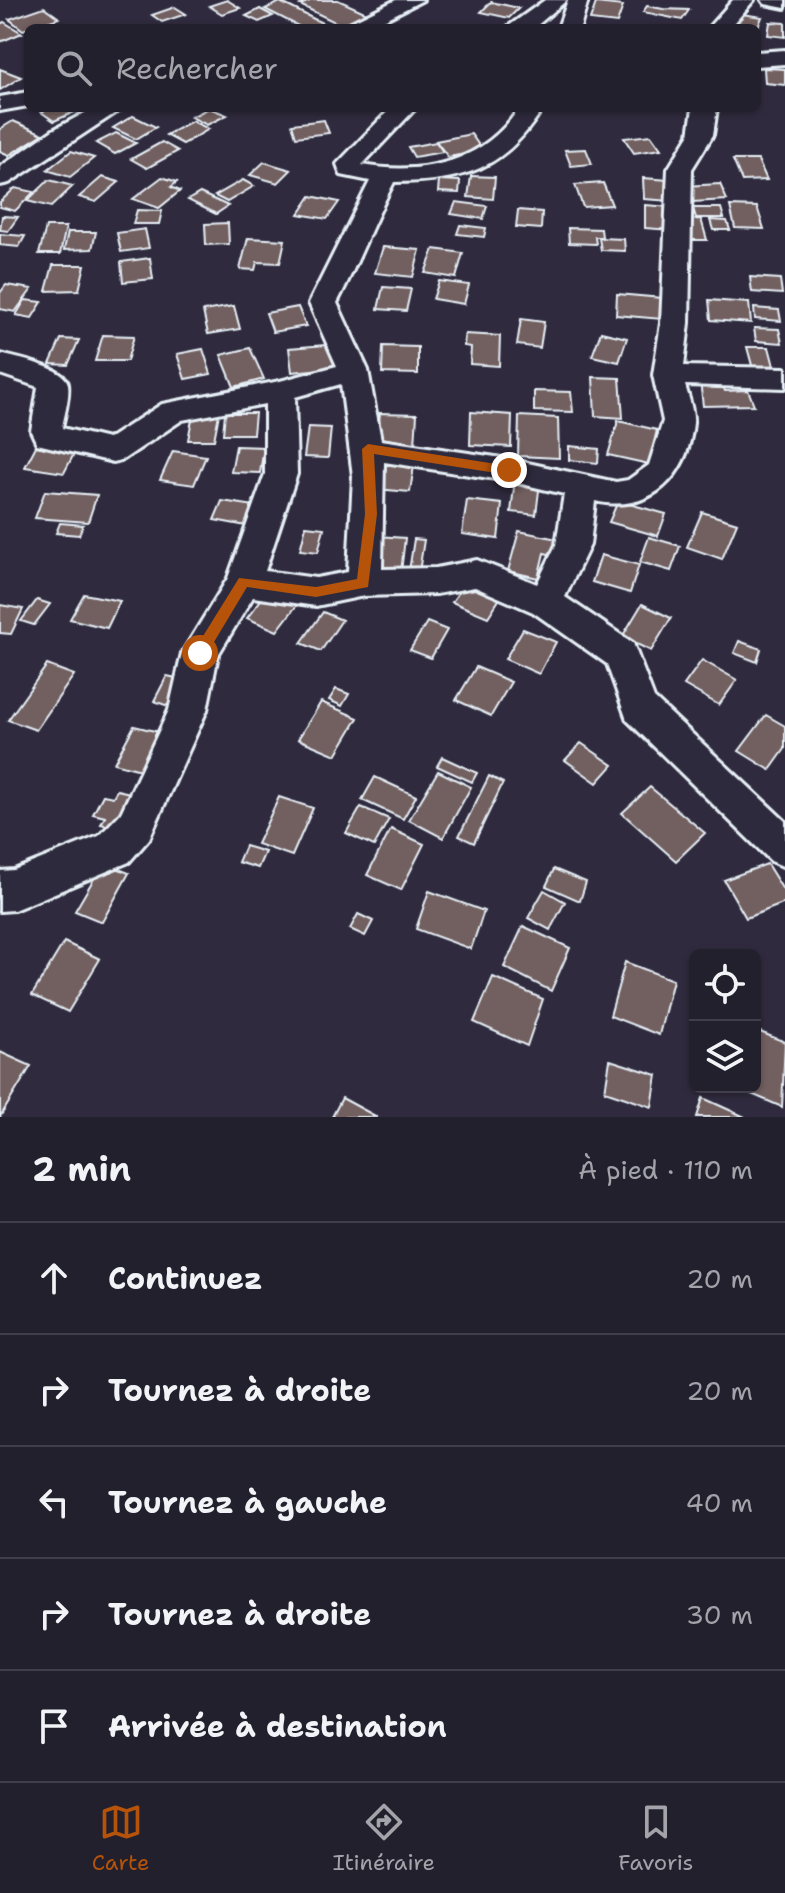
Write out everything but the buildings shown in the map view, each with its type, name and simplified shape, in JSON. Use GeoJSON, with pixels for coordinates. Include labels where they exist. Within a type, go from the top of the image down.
{"type":"FeatureCollection","features":[{"type":"Feature","properties":{"kind":"street"},"geometry":{"type":"LineString","coordinates":[[525,24],[536,19],[557,0]]}},
{"type":"Feature","properties":{"kind":"street"},"geometry":{"type":"LineString","coordinates":[[570,24],[578,0]]}},
{"type":"Feature","properties":{"kind":"street"},"geometry":{"type":"LineString","coordinates":[[723,24],[744,0]]}},
{"type":"Feature","properties":{"kind":"street"},"geometry":{"type":"LineString","coordinates":[[772,0],[785,2]]}},
{"type":"Feature","properties":{"kind":"street"},"geometry":{"type":"LineString","coordinates":[[358,24],[407,1],[414,24]]}},
{"type":"Feature","properties":{"kind":"street"},"geometry":{"type":"LineString","coordinates":[[761,59],[785,57]]}},
{"type":"Feature","properties":{"kind":"street"},"geometry":{"type":"LineString","coordinates":[[0,104],[24,100]]}},
{"type":"Feature","properties":{"kind":"street"},"geometry":{"type":"LineString","coordinates":[[0,178],[51,141],[101,112]]}},
{"type":"Feature","properties":{"kind":"street"},"geometry":{"type":"LineString","coordinates":[[400,112],[347,167],[385,176],[428,173],[482,158],[512,137],[528,112]]}},
{"type":"Feature","properties":{"kind":"street"},"geometry":{"type":"LineString","coordinates":[[368,449],[461,462],[616,494],[636,491],[663,471],[678,421],[668,375],[675,323],[680,169],[701,135],[704,112]]}},
{"type":"Feature","properties":{"kind":"street"},"geometry":{"type":"LineString","coordinates":[[364,583],[371,514],[368,449],[346,346],[323,303],[347,258],[357,227],[385,176]]}},
{"type":"Feature","properties":{"kind":"street"},"geometry":{"type":"LineString","coordinates":[[0,364],[43,376],[53,383],[46,431],[48,436],[105,451],[119,448],[173,411],[280,391],[353,371]]}},
{"type":"Feature","properties":{"kind":"street"},"geometry":{"type":"LineString","coordinates":[[668,375],[785,378]]}},
{"type":"Feature","properties":{"kind":"street"},"geometry":{"type":"LineString","coordinates":[[0,891],[14,890],[114,849],[135,826],[188,710],[200,653],[244,582],[281,474],[280,391]]}},
{"type":"Feature","properties":{"kind":"street"},"geometry":{"type":"LineString","coordinates":[[545,602],[573,545],[581,486]]}},
{"type":"Feature","properties":{"kind":"street"},"geometry":{"type":"LineString","coordinates":[[244,582],[316,592],[364,583],[436,581],[469,572],[545,602],[620,654],[628,667],[631,694],[640,709],[673,745],[785,848]]}},
{"type":"Feature","properties":{"kind":"route"},"geometry":{"type":"LineString","coordinates":[[200,653],[244,582],[299,592],[327,591],[364,583],[371,514],[368,449],[509,470]]}}]}
